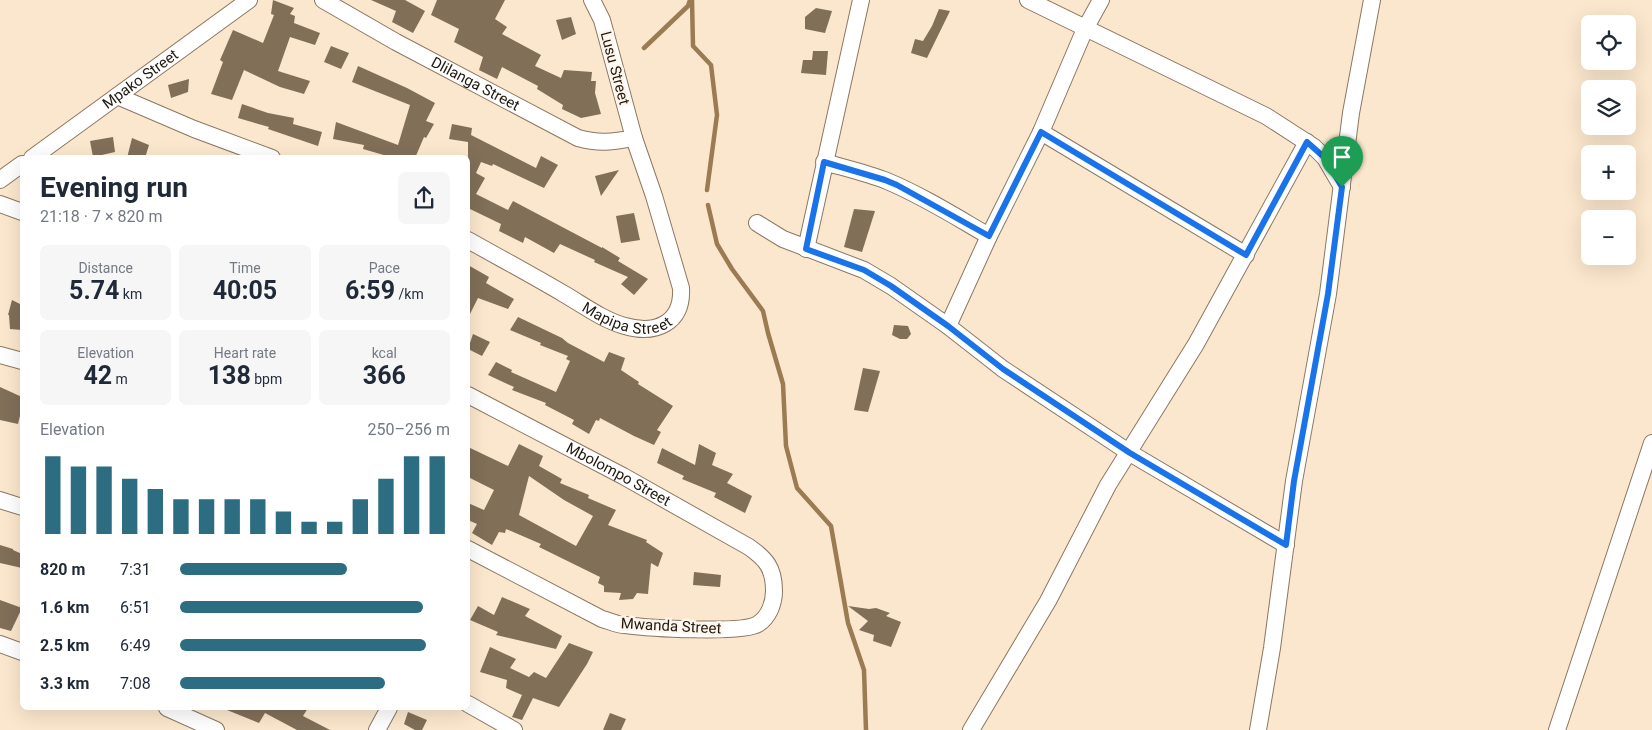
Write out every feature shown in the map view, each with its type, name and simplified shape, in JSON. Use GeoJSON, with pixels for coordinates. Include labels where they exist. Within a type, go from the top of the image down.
{"type":"FeatureCollection","features":[{"type":"Feature","properties":{"kind":"street","name":"Mpako Street"},"geometry":{"type":"LineString","coordinates":[[36,155],[248,0]]}},
{"type":"Feature","properties":{"kind":"street","name":"Dlilanga Street"},"geometry":{"type":"LineString","coordinates":[[323,0],[396,42],[578,138],[591,142],[606,143],[634,138]]}},
{"type":"Feature","properties":{"kind":"street","name":"Lusu Street"},"geometry":{"type":"LineString","coordinates":[[592,0],[602,20],[634,138]]}},
{"type":"Feature","properties":{"kind":"street"},"geometry":{"type":"LineString","coordinates":[[806,249],[861,0]]}},
{"type":"Feature","properties":{"kind":"street"},"geometry":{"type":"LineString","coordinates":[[1028,0],[1266,116],[1307,142],[1325,158],[1342,187]]}},
{"type":"Feature","properties":{"kind":"street"},"geometry":{"type":"LineString","coordinates":[[948,326],[989,236],[1041,132],[1085,29],[1101,0]]}},
{"type":"Feature","properties":{"kind":"street"},"geometry":{"type":"LineString","coordinates":[[1258,730],[1272,648],[1294,481],[1328,294],[1351,113],[1372,0]]}},
{"type":"Feature","properties":{"kind":"street"},"geometry":{"type":"LineString","coordinates":[[117,96],[194,129],[264,155]]}},
{"type":"Feature","properties":{"kind":"street"},"geometry":{"type":"LineString","coordinates":[[1041,132],[1246,255]]}},
{"type":"Feature","properties":{"kind":"street","name":"Mapipa Street"},"geometry":{"type":"LineString","coordinates":[[470,241],[626,327],[656,328],[674,319],[682,297],[681,288],[654,196],[634,138]]}},
{"type":"Feature","properties":{"kind":"street"},"geometry":{"type":"LineString","coordinates":[[971,730],[1048,601],[1108,485],[1130,453],[1196,344],[1307,142]]}},
{"type":"Feature","properties":{"kind":"street"},"geometry":{"type":"LineString","coordinates":[[824,162],[897,185],[989,236]]}},
{"type":"Feature","properties":{"kind":"street"},"geometry":{"type":"LineString","coordinates":[[0,180],[20,165]]}},
{"type":"Feature","properties":{"kind":"street"},"geometry":{"type":"LineString","coordinates":[[0,204],[20,211]]}},
{"type":"Feature","properties":{"kind":"street"},"geometry":{"type":"LineString","coordinates":[[757,223],[783,239],[864,270],[891,286],[948,326],[1003,369],[1130,453],[1286,545]]}},
{"type":"Feature","properties":{"kind":"street"},"geometry":{"type":"LineString","coordinates":[[0,355],[20,360]]}},
{"type":"Feature","properties":{"kind":"street","name":"Mbolompo Street"},"geometry":{"type":"LineString","coordinates":[[470,396],[677,506],[748,547],[765,559]]}},
{"type":"Feature","properties":{"kind":"street"},"geometry":{"type":"LineString","coordinates":[[1557,730],[1652,443]]}},
{"type":"Feature","properties":{"kind":"street"},"geometry":{"type":"LineString","coordinates":[[0,500],[20,506]]}},
{"type":"Feature","properties":{"kind":"street","name":"Mwanda Street"},"geometry":{"type":"LineString","coordinates":[[470,550],[602,619],[622,625],[652,627],[738,629],[750,628],[758,624],[766,618],[772,605],[774,593],[772,571],[765,559]]}},
{"type":"Feature","properties":{"kind":"street"},"geometry":{"type":"LineString","coordinates":[[0,644],[20,651]]}},
{"type":"Feature","properties":{"kind":"street"},"geometry":{"type":"LineString","coordinates":[[470,705],[514,730]]}},
{"type":"Feature","properties":{"kind":"street"},"geometry":{"type":"LineString","coordinates":[[171,710],[216,730]]}},
{"type":"Feature","properties":{"kind":"street"},"geometry":{"type":"LineString","coordinates":[[377,730],[388,710]]}},
{"type":"Feature","properties":{"kind":"building"},"geometry":{"type":"Polygon","coordinates":[[[273,0],[294,8],[290,14],[295,16],[294,23],[320,33],[315,45],[290,37],[278,71],[310,81],[304,94],[280,87],[244,70],[232,100],[211,94],[223,62],[220,60],[233,30],[263,43],[274,15],[271,14],[273,0]]]}},
{"type":"Feature","properties":{"kind":"building"},"geometry":{"type":"Polygon","coordinates":[[[371,0],[405,0],[425,11],[413,33],[392,22],[396,11],[371,0]]]}},
{"type":"Feature","properties":{"kind":"building"},"geometry":{"type":"Polygon","coordinates":[[[437,0],[505,0],[495,19],[507,27],[502,34],[541,55],[535,66],[561,78],[564,70],[592,72],[591,81],[596,81],[595,93],[601,114],[581,118],[562,109],[563,105],[537,89],[538,86],[502,67],[497,79],[479,70],[483,57],[454,42],[459,29],[431,15],[437,0]]]}},
{"type":"Feature","properties":{"kind":"building"},"geometry":{"type":"Polygon","coordinates":[[[816,8],[832,11],[825,33],[805,29],[805,17],[816,8]]]}},
{"type":"Feature","properties":{"kind":"building"},"geometry":{"type":"Polygon","coordinates":[[[939,9],[950,11],[927,58],[911,53],[915,39],[923,41],[939,9]]]}},
{"type":"Feature","properties":{"kind":"building"},"geometry":{"type":"Polygon","coordinates":[[[571,17],[576,34],[562,40],[556,20],[571,17]]]}},
{"type":"Feature","properties":{"kind":"building"},"geometry":{"type":"Polygon","coordinates":[[[331,46],[349,53],[341,69],[324,62],[331,46]]]}},
{"type":"Feature","properties":{"kind":"building"},"geometry":{"type":"Polygon","coordinates":[[[813,51],[828,51],[826,75],[801,73],[803,60],[812,60],[813,51]]]}},
{"type":"Feature","properties":{"kind":"building"},"geometry":{"type":"Polygon","coordinates":[[[358,66],[435,103],[426,121],[434,124],[426,138],[424,137],[416,155],[384,155],[363,149],[364,145],[333,139],[336,122],[398,145],[410,105],[352,82],[358,66]]]}},
{"type":"Feature","properties":{"kind":"building"},"geometry":{"type":"Polygon","coordinates":[[[189,79],[188,92],[171,98],[168,85],[189,79]]]}},
{"type":"Feature","properties":{"kind":"building"},"geometry":{"type":"Polygon","coordinates":[[[242,104],[268,113],[294,118],[293,124],[322,132],[318,146],[268,129],[269,127],[238,118],[242,104]]]}},
{"type":"Feature","properties":{"kind":"building"},"geometry":{"type":"Polygon","coordinates":[[[452,124],[472,128],[471,135],[536,168],[541,156],[558,165],[544,188],[493,164],[492,166],[481,162],[476,173],[485,178],[476,194],[508,210],[513,201],[602,247],[620,258],[618,261],[648,279],[634,295],[621,284],[628,277],[594,262],[595,260],[560,244],[554,253],[525,237],[523,243],[499,231],[501,224],[470,209],[470,155],[468,155],[468,142],[449,139],[452,124]]]}},
{"type":"Feature","properties":{"kind":"building"},"geometry":{"type":"Polygon","coordinates":[[[113,137],[115,152],[93,155],[90,141],[113,137]]]}},
{"type":"Feature","properties":{"kind":"building"},"geometry":{"type":"Polygon","coordinates":[[[132,138],[149,145],[146,155],[128,155],[132,138]]]}},
{"type":"Feature","properties":{"kind":"building"},"geometry":{"type":"Polygon","coordinates":[[[619,170],[601,196],[595,176],[619,170]]]}},
{"type":"Feature","properties":{"kind":"building"},"geometry":{"type":"Polygon","coordinates":[[[854,209],[875,211],[862,252],[844,247],[854,209]]]}},
{"type":"Feature","properties":{"kind":"building"},"geometry":{"type":"Polygon","coordinates":[[[634,213],[640,240],[621,243],[616,216],[634,213]]]}},
{"type":"Feature","properties":{"kind":"building"},"geometry":{"type":"Polygon","coordinates":[[[470,266],[489,277],[486,283],[514,299],[508,309],[478,298],[470,314],[470,266]]]}},
{"type":"Feature","properties":{"kind":"building"},"geometry":{"type":"Polygon","coordinates":[[[12,300],[20,304],[20,330],[10,329],[8,315],[12,300]]]}},
{"type":"Feature","properties":{"kind":"building"},"geometry":{"type":"Polygon","coordinates":[[[518,317],[562,338],[604,362],[609,352],[625,358],[621,370],[639,382],[638,384],[673,406],[657,430],[661,432],[654,445],[600,418],[599,421],[596,420],[589,434],[572,424],[574,420],[545,405],[546,403],[512,390],[514,387],[488,375],[496,362],[512,370],[511,372],[556,392],[570,361],[566,359],[568,356],[510,330],[518,317]]]}},
{"type":"Feature","properties":{"kind":"building"},"geometry":{"type":"Polygon","coordinates":[[[894,325],[908,326],[911,334],[907,339],[900,339],[892,335],[894,325]]]}},
{"type":"Feature","properties":{"kind":"building"},"geometry":{"type":"Polygon","coordinates":[[[473,334],[490,342],[482,356],[470,350],[473,334]]]}},
{"type":"Feature","properties":{"kind":"building"},"geometry":{"type":"Polygon","coordinates":[[[863,368],[880,371],[868,412],[854,410],[863,368]]]}},
{"type":"Feature","properties":{"kind":"building"},"geometry":{"type":"Polygon","coordinates":[[[0,387],[20,396],[20,416],[18,424],[0,420],[0,387]]]}},
{"type":"Feature","properties":{"kind":"building"},"geometry":{"type":"Polygon","coordinates":[[[519,444],[543,456],[539,466],[562,479],[560,483],[589,495],[588,498],[616,510],[608,525],[647,540],[646,542],[663,553],[658,567],[651,563],[648,594],[637,593],[633,599],[619,600],[621,593],[604,592],[604,586],[598,583],[600,577],[539,547],[541,544],[506,529],[505,533],[499,532],[492,545],[472,533],[477,524],[470,521],[470,504],[484,510],[494,490],[470,478],[470,448],[508,466],[519,444]],[[529,476],[519,515],[576,546],[593,516],[564,500],[529,476]]]}},
{"type":"Feature","properties":{"kind":"building"},"geometry":{"type":"Polygon","coordinates":[[[699,444],[716,453],[712,465],[733,474],[727,483],[752,496],[745,513],[714,497],[716,493],[682,479],[684,476],[657,463],[662,448],[695,465],[699,444]]]}},
{"type":"Feature","properties":{"kind":"building"},"geometry":{"type":"Polygon","coordinates":[[[0,545],[20,553],[20,568],[0,563],[0,545]]]}},
{"type":"Feature","properties":{"kind":"building"},"geometry":{"type":"Polygon","coordinates":[[[694,572],[721,575],[720,587],[693,585],[694,572]]]}},
{"type":"Feature","properties":{"kind":"building"},"geometry":{"type":"Polygon","coordinates":[[[502,597],[530,609],[525,616],[562,636],[556,649],[496,635],[498,632],[470,620],[478,606],[494,615],[502,597]]]}},
{"type":"Feature","properties":{"kind":"building"},"geometry":{"type":"Polygon","coordinates":[[[0,600],[20,607],[20,612],[11,631],[0,628],[0,600]]]}},
{"type":"Feature","properties":{"kind":"building"},"geometry":{"type":"Polygon","coordinates":[[[848,606],[876,608],[890,613],[886,616],[901,622],[891,647],[873,641],[874,635],[859,630],[868,621],[848,606]]]}},
{"type":"Feature","properties":{"kind":"building"},"geometry":{"type":"Polygon","coordinates":[[[569,643],[593,652],[587,664],[559,707],[533,698],[522,720],[512,717],[522,695],[506,688],[507,680],[480,672],[490,647],[516,659],[510,668],[529,677],[534,672],[546,678],[569,643]]]}},
{"type":"Feature","properties":{"kind":"building"},"geometry":{"type":"Polygon","coordinates":[[[227,710],[307,710],[303,716],[330,730],[297,730],[265,713],[259,723],[227,710]]]}},
{"type":"Feature","properties":{"kind":"building"},"geometry":{"type":"Polygon","coordinates":[[[408,712],[427,720],[422,730],[415,730],[404,724],[408,712]]]}},
{"type":"Feature","properties":{"kind":"building"},"geometry":{"type":"Polygon","coordinates":[[[610,713],[626,719],[621,730],[603,730],[610,713]]]}},
{"type":"Feature","properties":{"kind":"waterway"},"geometry":{"type":"LineString","coordinates":[[644,48],[688,6],[690,0]]}},
{"type":"Feature","properties":{"kind":"waterway"},"geometry":{"type":"LineString","coordinates":[[692,0],[693,46],[711,65],[717,115],[707,190]]}},
{"type":"Feature","properties":{"kind":"waterway"},"geometry":{"type":"LineString","coordinates":[[708,205],[717,244],[732,269],[763,311],[783,384],[786,446],[797,488],[831,526],[848,623],[864,670],[866,730]]}},
{"type":"Feature","properties":{"kind":"route"},"geometry":{"type":"LineString","coordinates":[[1041,132],[1246,255],[1307,142],[1325,158],[1342,187],[1328,294],[1294,481],[1286,545],[1130,453],[1003,369],[948,326],[891,286],[864,270],[806,249],[824,162],[897,185],[989,236],[1041,132]]}}]}
